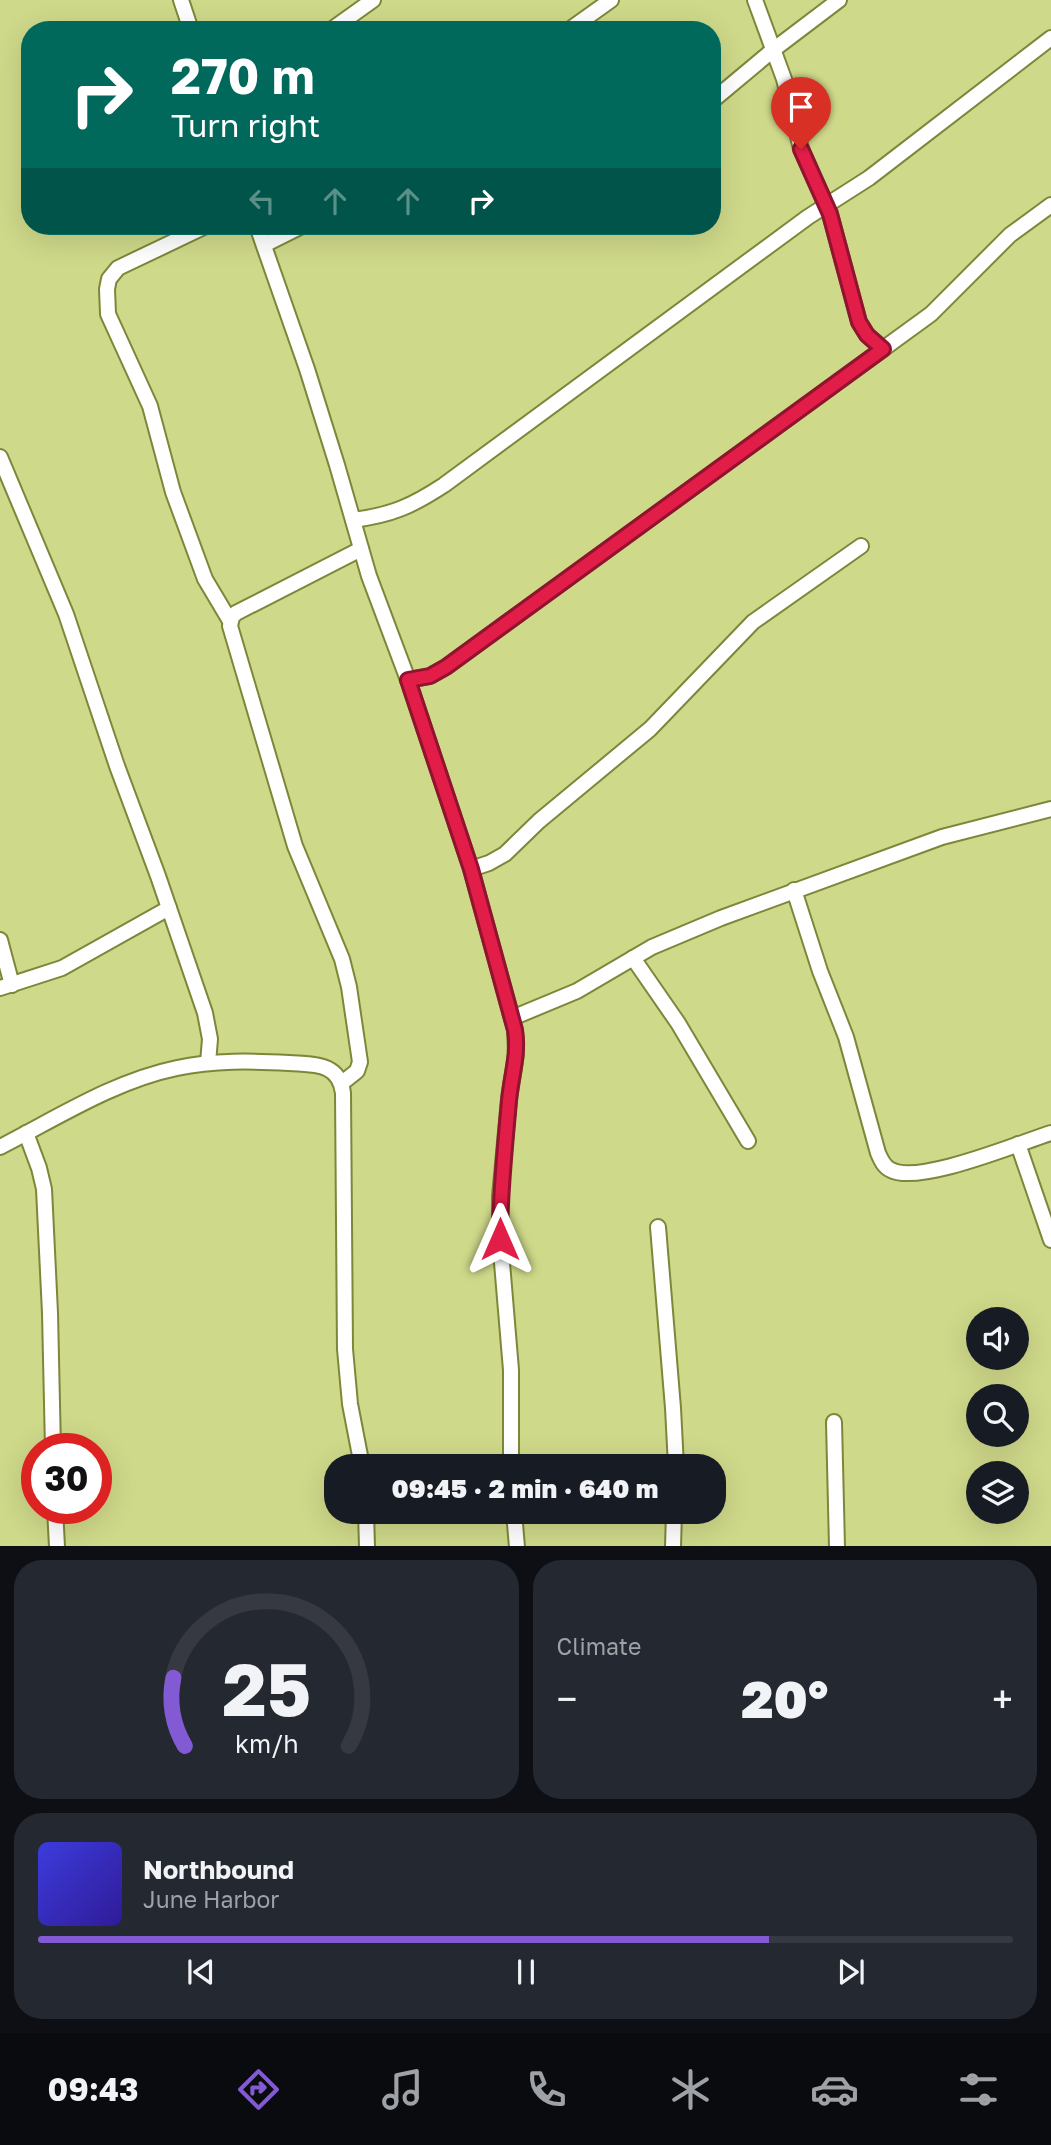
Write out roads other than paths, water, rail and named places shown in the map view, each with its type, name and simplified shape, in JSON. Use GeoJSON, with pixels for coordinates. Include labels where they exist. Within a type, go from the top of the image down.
{"type":"FeatureCollection","features":[{"type":"Feature","properties":{"kind":"street"},"geometry":{"type":"LineString","coordinates":[[181,0],[188,21]]}},
{"type":"Feature","properties":{"kind":"street"},"geometry":{"type":"LineString","coordinates":[[344,21],[373,0]]}},
{"type":"Feature","properties":{"kind":"street"},"geometry":{"type":"LineString","coordinates":[[582,21],[611,0]]}},
{"type":"Feature","properties":{"kind":"street"},"geometry":{"type":"LineString","coordinates":[[755,0],[788,95],[801,149],[827,205],[859,322],[867,335],[883,349]]}},
{"type":"Feature","properties":{"kind":"street"},"geometry":{"type":"LineString","coordinates":[[721,93],[839,0]]}},
{"type":"Feature","properties":{"kind":"street"},"geometry":{"type":"LineString","coordinates":[[353,520],[414,505],[444,485],[827,205],[875,174],[1051,38]]}},
{"type":"Feature","properties":{"kind":"street"},"geometry":{"type":"LineString","coordinates":[[408,680],[430,676],[446,667],[931,314],[1010,234],[1051,205]]}},
{"type":"Feature","properties":{"kind":"street"},"geometry":{"type":"LineString","coordinates":[[187,235],[118,268],[109,279],[106,302],[111,324],[142,384],[150,406],[173,492],[205,579],[230,621],[231,635],[286,818],[346,975],[360,1062],[357,1071],[342,1083]]}},
{"type":"Feature","properties":{"kind":"street"},"geometry":{"type":"LineString","coordinates":[[260,235],[307,369],[361,549],[471,869],[517,1041],[509,1099],[500,1217],[510,1345],[511,1454]]}},
{"type":"Feature","properties":{"kind":"street"},"geometry":{"type":"LineString","coordinates":[[264,245],[284,235]]}},
{"type":"Feature","properties":{"kind":"street"},"geometry":{"type":"LineString","coordinates":[[0,457],[66,614],[117,766],[169,908],[205,1013],[210,1039],[208,1063]]}},
{"type":"Feature","properties":{"kind":"street"},"geometry":{"type":"LineString","coordinates":[[471,869],[505,854],[539,821],[655,725],[753,622],[861,545]]}},
{"type":"Feature","properties":{"kind":"street"},"geometry":{"type":"LineString","coordinates":[[230,621],[236,613],[252,604],[361,549]]}},
{"type":"Feature","properties":{"kind":"street"},"geometry":{"type":"LineString","coordinates":[[512,1018],[577,991],[672,938],[794,890],[942,837],[1051,809]]}},
{"type":"Feature","properties":{"kind":"street"},"geometry":{"type":"LineString","coordinates":[[794,890],[820,971],[846,1037],[878,1153],[886,1166],[898,1173],[928,1172],[1051,1133]]}},
{"type":"Feature","properties":{"kind":"street"},"geometry":{"type":"LineString","coordinates":[[0,940],[6,986],[62,968],[169,908]]}},
{"type":"Feature","properties":{"kind":"street"},"geometry":{"type":"LineString","coordinates":[[633,958],[678,1023],[748,1141]]}},
{"type":"Feature","properties":{"kind":"street"},"geometry":{"type":"LineString","coordinates":[[0,1147],[88,1101],[174,1068],[237,1061],[313,1065],[334,1072],[342,1083],[345,1349],[352,1415],[360,1454]]}},
{"type":"Feature","properties":{"kind":"street"},"geometry":{"type":"LineString","coordinates":[[26,1133],[44,1189],[51,1313],[53,1433]]}},
{"type":"Feature","properties":{"kind":"street"},"geometry":{"type":"LineString","coordinates":[[1018,1144],[1051,1240]]}},
{"type":"Feature","properties":{"kind":"street"},"geometry":{"type":"LineString","coordinates":[[658,1227],[676,1454]]}},
{"type":"Feature","properties":{"kind":"street"},"geometry":{"type":"LineString","coordinates":[[834,1422],[837,1546]]}},
{"type":"Feature","properties":{"kind":"street"},"geometry":{"type":"LineString","coordinates":[[56,1524],[57,1546]]}},
{"type":"Feature","properties":{"kind":"street"},"geometry":{"type":"LineString","coordinates":[[366,1524],[367,1546]]}},
{"type":"Feature","properties":{"kind":"street"},"geometry":{"type":"LineString","coordinates":[[515,1524],[517,1546]]}},
{"type":"Feature","properties":{"kind":"street"},"geometry":{"type":"LineString","coordinates":[[673,1546],[674,1524]]}}]}
